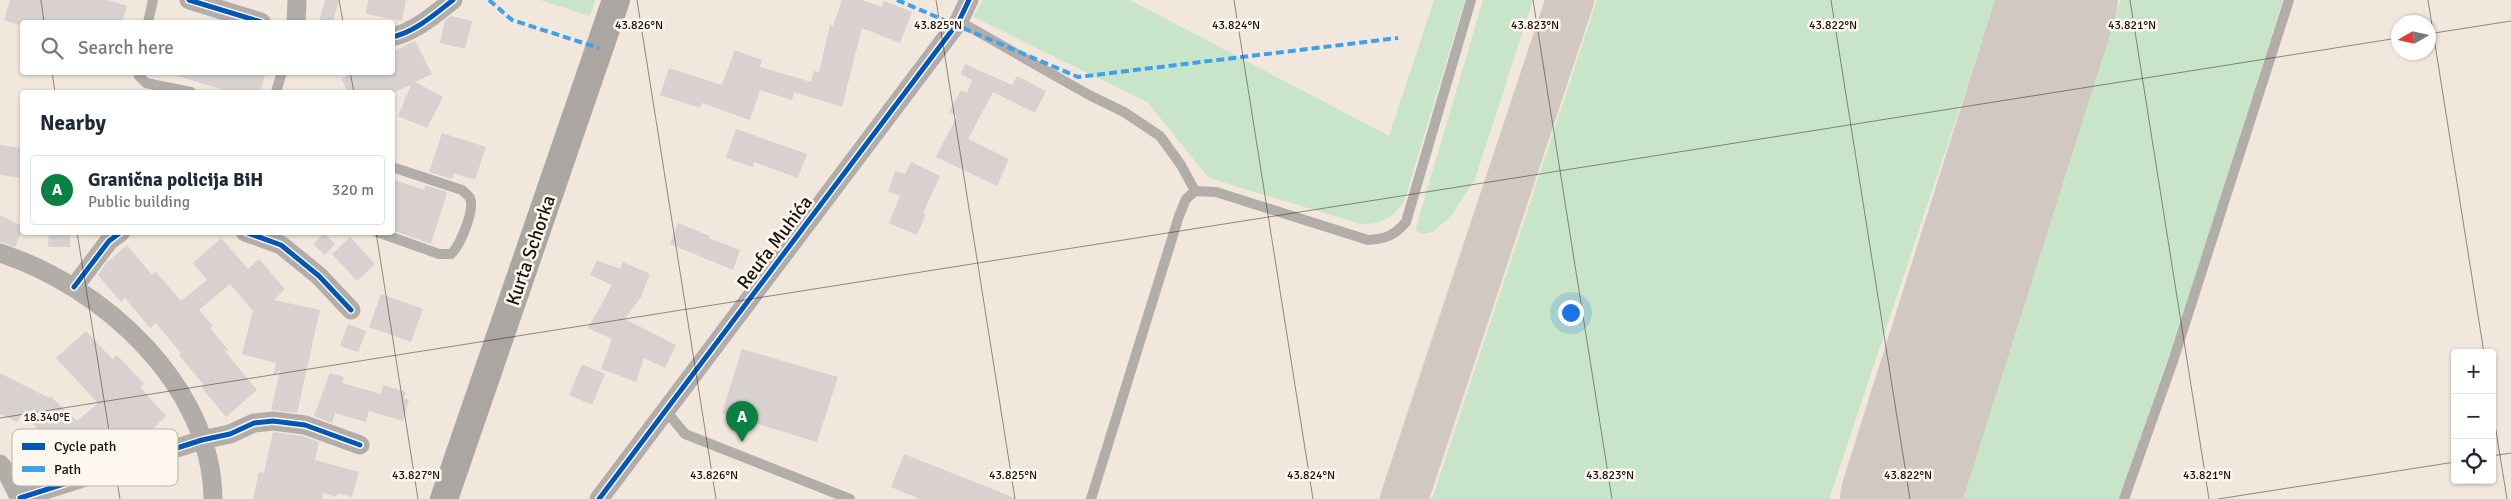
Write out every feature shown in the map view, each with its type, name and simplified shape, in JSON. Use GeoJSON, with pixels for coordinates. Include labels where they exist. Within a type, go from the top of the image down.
{"type":"FeatureCollection","features":[{"type":"Feature","properties":{"kind":"main road","name":"Kurta Schorka"},"geometry":{"type":"LineString","coordinates":[[444,499],[616,0]]}},
{"type":"Feature","properties":{"kind":"street"},"geometry":{"type":"LineString","coordinates":[[189,0],[254,20]]}},
{"type":"Feature","properties":{"kind":"street"},"geometry":{"type":"LineString","coordinates":[[296,20],[297,0]]}},
{"type":"Feature","properties":{"kind":"street"},"geometry":{"type":"LineString","coordinates":[[395,36],[402,35],[431,17],[453,0]]}},
{"type":"Feature","properties":{"kind":"street","name":"Reufa Muhića"},"geometry":{"type":"LineString","coordinates":[[599,499],[959,21],[969,0]]}},
{"type":"Feature","properties":{"kind":"street"},"geometry":{"type":"LineString","coordinates":[[74,287],[109,241],[118,235]]}},
{"type":"Feature","properties":{"kind":"street"},"geometry":{"type":"LineString","coordinates":[[261,235],[282,239],[350,310]]}},
{"type":"Feature","properties":{"kind":"street"},"geometry":{"type":"LineString","coordinates":[[0,253],[74,287],[113,315],[151,351],[180,391],[202,440],[213,483],[213,499]]}},
{"type":"Feature","properties":{"kind":"street"},"geometry":{"type":"LineString","coordinates":[[178,448],[230,434],[254,423],[274,421],[305,426],[360,445]]}},
{"type":"Feature","properties":{"kind":"street"},"geometry":{"type":"LineString","coordinates":[[0,464],[12,483]]}},
{"type":"Feature","properties":{"kind":"street"},"geometry":{"type":"LineString","coordinates":[[14,486],[20,499],[60,486]]}},
{"type":"Feature","properties":{"kind":"lane"},"geometry":{"type":"LineString","coordinates":[[148,20],[153,0]]}},
{"type":"Feature","properties":{"kind":"lane"},"geometry":{"type":"LineString","coordinates":[[1195,190],[1216,192],[1368,240],[1381,240],[1396,234],[1406,222],[1471,0]]}},
{"type":"Feature","properties":{"kind":"lane"},"geometry":{"type":"LineString","coordinates":[[2124,499],[2173,361],[2289,0]]}},
{"type":"Feature","properties":{"kind":"lane"},"geometry":{"type":"LineString","coordinates":[[959,21],[1124,112],[1160,136],[1181,165],[1195,190]]}},
{"type":"Feature","properties":{"kind":"lane"},"geometry":{"type":"LineString","coordinates":[[139,75],[146,83],[181,90]]}},
{"type":"Feature","properties":{"kind":"lane"},"geometry":{"type":"LineString","coordinates":[[277,90],[281,75]]}},
{"type":"Feature","properties":{"kind":"lane"},"geometry":{"type":"LineString","coordinates":[[385,235],[439,254],[451,254],[458,247],[472,207],[470,197],[462,190],[395,168]]}},
{"type":"Feature","properties":{"kind":"lane"},"geometry":{"type":"LineString","coordinates":[[1091,499],[1179,216],[1186,199],[1195,190]]}},
{"type":"Feature","properties":{"kind":"lane"},"geometry":{"type":"LineString","coordinates":[[664,412],[672,417],[685,434],[850,499]]}},
{"type":"Feature","properties":{"kind":"green space"},"geometry":{"type":"Polygon","coordinates":[[[540,0],[595,0],[590,16],[540,0]]]}},
{"type":"Feature","properties":{"kind":"green space"},"geometry":{"type":"Polygon","coordinates":[[[983,0],[1130,0],[1389,136],[1434,0],[1465,0],[1404,202],[1395,213],[1385,220],[1360,224],[1209,178],[1147,102],[973,17],[983,0]]]}},
{"type":"Feature","properties":{"kind":"green space"},"geometry":{"type":"Polygon","coordinates":[[[1483,0],[1533,0],[1475,179],[1452,215],[1433,232],[1422,234],[1416,230],[1420,214],[1483,0]]]}},
{"type":"Feature","properties":{"kind":"green space"},"geometry":{"type":"Polygon","coordinates":[[[1597,0],[1996,0],[1829,499],[1432,499],[1597,0]]]}},
{"type":"Feature","properties":{"kind":"green space"},"geometry":{"type":"Polygon","coordinates":[[[2121,0],[2283,0],[2187,303],[2119,499],[1953,499],[2121,0]]]}},
{"type":"Feature","properties":{"kind":"building"},"geometry":{"type":"Polygon","coordinates":[[[10,0],[108,0],[127,6],[123,20],[20,20],[20,25],[4,20],[10,0]]]}},
{"type":"Feature","properties":{"kind":"building"},"geometry":{"type":"Polygon","coordinates":[[[325,0],[339,0],[334,20],[320,20],[325,0]]]}},
{"type":"Feature","properties":{"kind":"building"},"geometry":{"type":"Polygon","coordinates":[[[368,0],[406,0],[402,21],[366,14],[368,0]]]}},
{"type":"Feature","properties":{"kind":"building"},"geometry":{"type":"Polygon","coordinates":[[[842,0],[862,0],[882,7],[884,1],[912,12],[900,43],[862,28],[842,107],[794,92],[792,100],[760,90],[750,120],[702,103],[700,108],[660,95],[669,68],[722,85],[735,50],[762,60],[760,67],[811,82],[814,71],[819,72],[830,25],[833,26],[842,0]]]}},
{"type":"Feature","properties":{"kind":"building"},"geometry":{"type":"Polygon","coordinates":[[[451,16],[472,21],[465,49],[440,43],[445,20],[451,16]]]}},
{"type":"Feature","properties":{"kind":"building"},"geometry":{"type":"Polygon","coordinates":[[[415,41],[432,74],[415,82],[443,97],[427,128],[398,116],[411,85],[395,92],[395,90],[347,90],[341,79],[348,75],[395,75],[395,51],[415,41]]]}},
{"type":"Feature","properties":{"kind":"building"},"geometry":{"type":"Polygon","coordinates":[[[965,64],[1012,85],[1017,76],[1046,91],[1035,113],[993,92],[968,139],[1009,159],[997,186],[936,157],[957,116],[949,112],[961,90],[967,93],[972,80],[961,74],[965,64]]]}},
{"type":"Feature","properties":{"kind":"building"},"geometry":{"type":"Polygon","coordinates":[[[265,75],[261,90],[224,90],[177,76],[265,75]]]}},
{"type":"Feature","properties":{"kind":"building"},"geometry":{"type":"Polygon","coordinates":[[[736,129],[807,154],[798,178],[754,162],[753,167],[726,158],[736,129]]]}},
{"type":"Feature","properties":{"kind":"building"},"geometry":{"type":"Polygon","coordinates":[[[442,133],[486,147],[475,180],[454,173],[452,179],[429,172],[442,133]]]}},
{"type":"Feature","properties":{"kind":"building"},"geometry":{"type":"Polygon","coordinates":[[[0,145],[20,148],[20,178],[0,175],[0,145]]]}},
{"type":"Feature","properties":{"kind":"building"},"geometry":{"type":"Polygon","coordinates":[[[911,162],[940,176],[923,213],[926,214],[917,235],[889,223],[900,196],[888,191],[895,171],[905,174],[911,162]]]}},
{"type":"Feature","properties":{"kind":"building"},"geometry":{"type":"Polygon","coordinates":[[[395,180],[424,190],[425,185],[447,192],[431,244],[395,231],[395,180]]]}},
{"type":"Feature","properties":{"kind":"building"},"geometry":{"type":"Polygon","coordinates":[[[0,215],[20,225],[20,235],[15,247],[0,242],[0,215]]]}},
{"type":"Feature","properties":{"kind":"building"},"geometry":{"type":"Polygon","coordinates":[[[678,223],[740,250],[733,270],[670,244],[678,223]]]}},
{"type":"Feature","properties":{"kind":"building"},"geometry":{"type":"Polygon","coordinates":[[[49,235],[70,235],[70,247],[48,247],[49,235]]]}},
{"type":"Feature","properties":{"kind":"building"},"geometry":{"type":"Polygon","coordinates":[[[322,235],[326,235],[335,244],[325,255],[313,244],[322,235]]]}},
{"type":"Feature","properties":{"kind":"building"},"geometry":{"type":"Polygon","coordinates":[[[350,237],[375,264],[357,281],[332,254],[350,237]]]}},
{"type":"Feature","properties":{"kind":"building"},"geometry":{"type":"Polygon","coordinates":[[[221,238],[248,269],[259,259],[285,289],[274,300],[320,310],[297,413],[271,410],[280,370],[273,376],[276,363],[242,354],[253,311],[230,284],[199,310],[213,326],[210,328],[229,351],[223,349],[257,390],[226,417],[201,387],[204,385],[179,355],[181,353],[156,323],[150,328],[125,298],[121,302],[98,275],[106,263],[127,245],[152,275],[156,272],[181,301],[207,280],[193,263],[221,238]]]}},
{"type":"Feature","properties":{"kind":"building"},"geometry":{"type":"Polygon","coordinates":[[[597,260],[620,269],[623,262],[650,274],[641,297],[625,319],[676,345],[665,368],[644,358],[636,382],[601,369],[612,339],[588,328],[612,285],[590,275],[597,260]]]}},
{"type":"Feature","properties":{"kind":"building"},"geometry":{"type":"Polygon","coordinates":[[[381,294],[423,309],[411,342],[369,327],[381,294]]]}},
{"type":"Feature","properties":{"kind":"building"},"geometry":{"type":"Polygon","coordinates":[[[348,324],[366,331],[358,352],[340,346],[348,324]]]}},
{"type":"Feature","properties":{"kind":"building"},"geometry":{"type":"Polygon","coordinates":[[[86,331],[112,359],[117,355],[144,384],[140,387],[166,416],[153,429],[38,429],[22,413],[17,422],[0,414],[0,373],[49,398],[50,396],[77,421],[98,403],[56,358],[86,331]]]}},
{"type":"Feature","properties":{"kind":"building"},"geometry":{"type":"Polygon","coordinates":[[[742,349],[838,377],[817,442],[722,413],[742,349]]]}},
{"type":"Feature","properties":{"kind":"building"},"geometry":{"type":"Polygon","coordinates":[[[582,364],[605,374],[592,405],[569,395],[582,364]]]}},
{"type":"Feature","properties":{"kind":"building"},"geometry":{"type":"Polygon","coordinates":[[[330,373],[344,377],[342,383],[381,394],[383,385],[406,392],[404,398],[409,400],[403,421],[369,411],[366,422],[335,413],[332,423],[314,416],[330,373]]]}},
{"type":"Feature","properties":{"kind":"building"},"geometry":{"type":"Polygon","coordinates":[[[273,432],[302,436],[319,442],[315,460],[359,472],[352,497],[337,493],[336,497],[323,493],[322,499],[253,499],[259,472],[264,473],[273,432]]]}},
{"type":"Feature","properties":{"kind":"building"},"geometry":{"type":"Polygon","coordinates":[[[904,454],[1015,499],[920,499],[891,487],[904,454]]]}},
{"type":"Feature","properties":{"kind":"taxiway"},"geometry":{"type":"LineString","coordinates":[[1404,499],[1570,0]]}},
{"type":"Feature","properties":{"kind":"runway"},"geometry":{"type":"LineString","coordinates":[[1900,499],[2058,0]]}},
{"type":"Feature","properties":{"kind":"marked path"},"geometry":{"type":"LineString","coordinates":[[489,0],[512,20],[599,48]]}},
{"type":"Feature","properties":{"kind":"marked path"},"geometry":{"type":"LineString","coordinates":[[897,0],[1078,77],[1398,38]]}},
{"type":"Feature","properties":{"kind":"cycle path"},"geometry":{"type":"LineString","coordinates":[[189,0],[254,20]]}},
{"type":"Feature","properties":{"kind":"cycle path"},"geometry":{"type":"LineString","coordinates":[[395,36],[417,27],[453,0]]}},
{"type":"Feature","properties":{"kind":"cycle path"},"geometry":{"type":"LineString","coordinates":[[599,499],[959,21],[969,0]]}},
{"type":"Feature","properties":{"kind":"cycle path"},"geometry":{"type":"LineString","coordinates":[[74,287],[109,241],[117,235]]}},
{"type":"Feature","properties":{"kind":"cycle path"},"geometry":{"type":"LineString","coordinates":[[253,235],[281,245],[319,276],[351,310]]}},
{"type":"Feature","properties":{"kind":"cycle path"},"geometry":{"type":"LineString","coordinates":[[178,448],[230,434],[254,423],[273,421],[305,425],[360,445]]}},
{"type":"Feature","properties":{"kind":"cycle path"},"geometry":{"type":"LineString","coordinates":[[20,498],[58,486]]}},
{"type":"Feature","properties":{"kind":"place","name":"Granična policija BiH"},"geometry":{"type":"Point","coordinates":[742,442]}}]}
